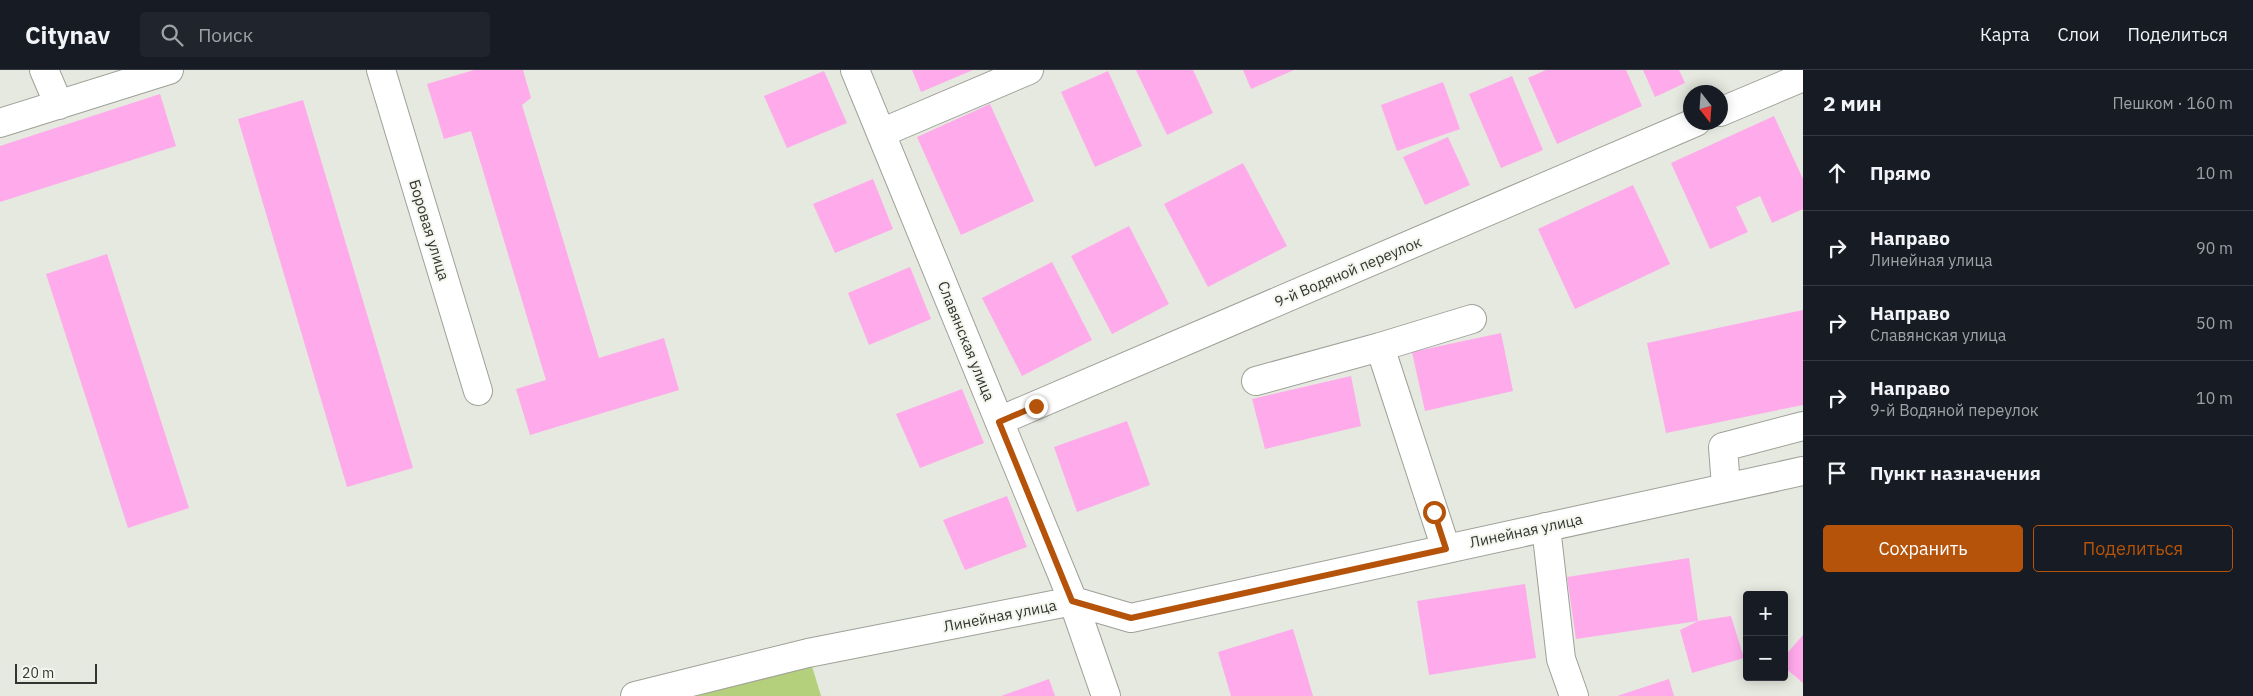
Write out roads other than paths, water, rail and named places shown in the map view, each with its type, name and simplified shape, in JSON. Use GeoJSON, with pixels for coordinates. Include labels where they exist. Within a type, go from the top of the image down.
{"type":"FeatureCollection","features":[{"type":"Feature","properties":{"kind":"street"},"geometry":{"type":"LineString","coordinates":[[44,70],[59,105]]}},
{"type":"Feature","properties":{"kind":"street"},"geometry":{"type":"LineString","coordinates":[[0,123],[169,70]]}},
{"type":"Feature","properties":{"kind":"street","name":"Боровая улица"},"geometry":{"type":"LineString","coordinates":[[381,70],[478,391]]}},
{"type":"Feature","properties":{"kind":"street","name":"Славянская улица"},"geometry":{"type":"LineString","coordinates":[[855,70],[1072,601],[1106,696]]}},
{"type":"Feature","properties":{"kind":"street"},"geometry":{"type":"LineString","coordinates":[[881,133],[1029,70]]}},
{"type":"Feature","properties":{"kind":"street"},"geometry":{"type":"LineString","coordinates":[[1728,109],[1803,77]]}},
{"type":"Feature","properties":{"kind":"street","name":"9-й Водяной переулок"},"geometry":{"type":"LineString","coordinates":[[999,422],[1683,128]]}},
{"type":"Feature","properties":{"kind":"street"},"geometry":{"type":"LineString","coordinates":[[1256,381],[1380,347],[1472,319]]}},
{"type":"Feature","properties":{"kind":"street"},"geometry":{"type":"LineString","coordinates":[[1380,347],[1446,549]]}},
{"type":"Feature","properties":{"kind":"street"},"geometry":{"type":"LineString","coordinates":[[1726,487],[1723,447],[1803,426]]}},
{"type":"Feature","properties":{"kind":"street","name":"Линейная улица"},"geometry":{"type":"LineString","coordinates":[[635,696],[808,653],[1072,601],[1131,618],[1803,471]]}},
{"type":"Feature","properties":{"kind":"street"},"geometry":{"type":"LineString","coordinates":[[1546,527],[1561,659],[1574,696]]}}]}
